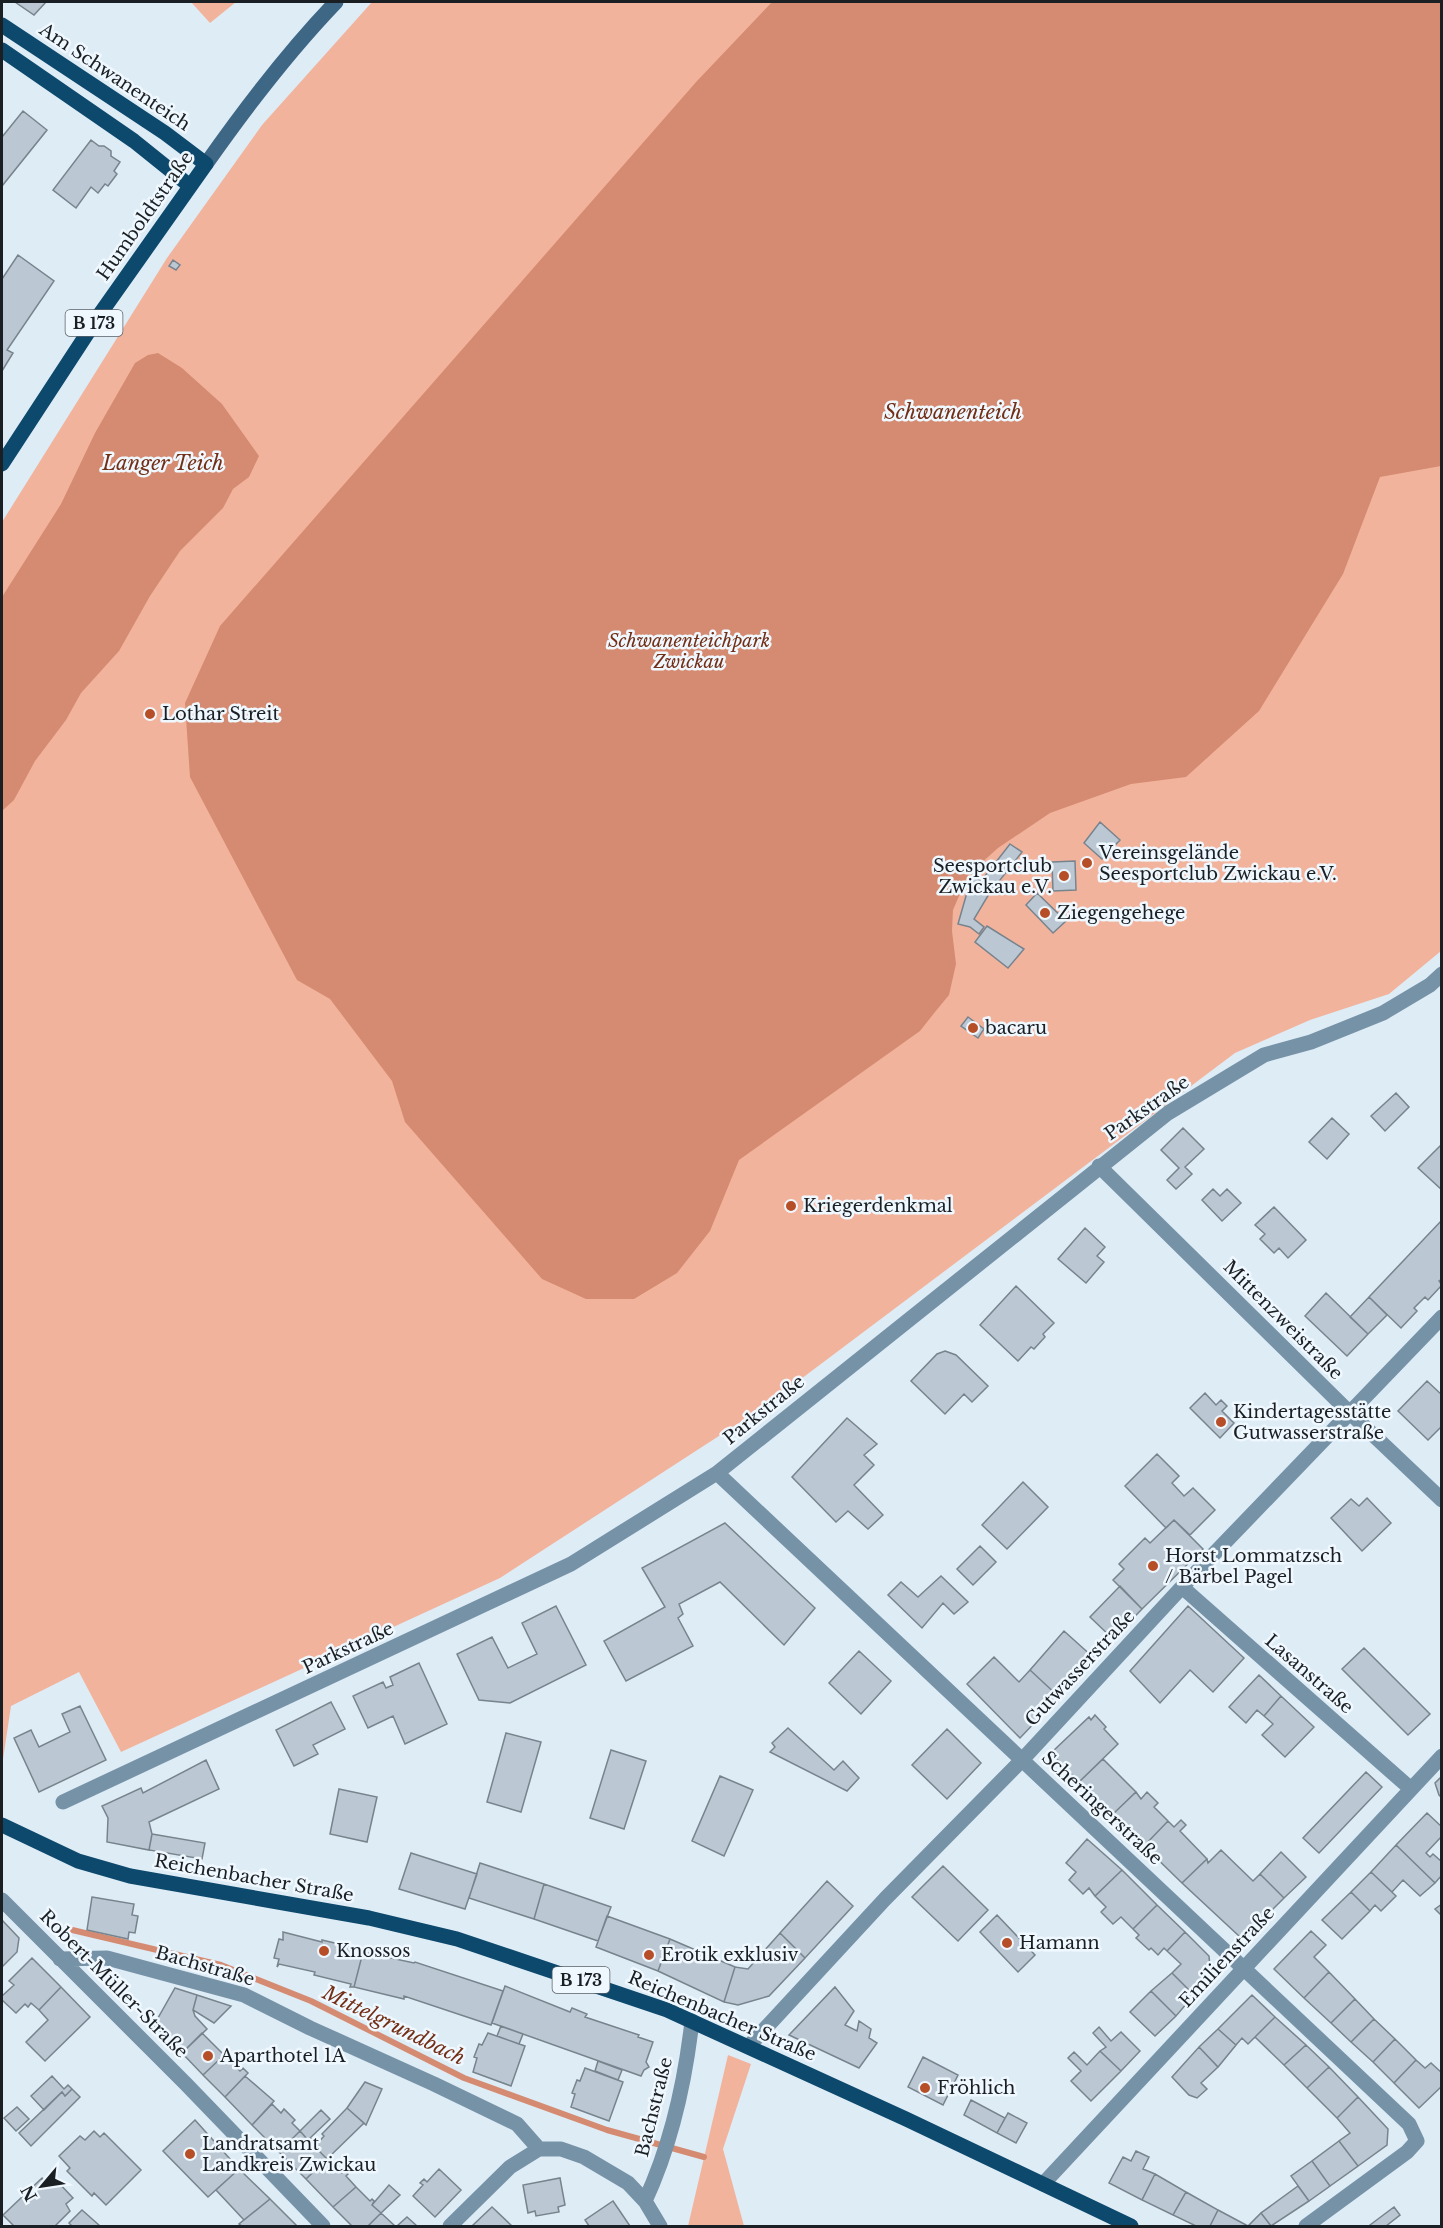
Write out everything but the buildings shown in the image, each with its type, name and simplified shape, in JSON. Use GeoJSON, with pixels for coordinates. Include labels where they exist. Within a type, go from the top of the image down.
{"type":"FeatureCollection","features":[{"type":"Feature","properties":{"kind":"main road","name":"Humboldtstraße"},"geometry":{"type":"LineString","coordinates":[[2,464],[100,314],[190,186],[286,58],[336,2]]}},
{"type":"Feature","properties":{"kind":"main road","name":"Am Schwanenteich"},"geometry":{"type":"LineString","coordinates":[[2,25],[165,133],[206,164]]}},
{"type":"Feature","properties":{"kind":"main road"},"geometry":{"type":"LineString","coordinates":[[2,50],[134,141],[190,186]]}},
{"type":"Feature","properties":{"kind":"main road","name":"Reichenbacher Straße"},"geometry":{"type":"LineString","coordinates":[[2,1825],[78,1861],[130,1876],[369,1918],[457,1939],[540,1966],[692,2021],[749,2046],[1131,2226]]}},
{"type":"Feature","properties":{"kind":"street","name":"Parkstraße"},"geometry":{"type":"LineString","coordinates":[[63,1802],[499,1600],[571,1564],[717,1473],[1168,1113],[1264,1055],[1311,1042],[1383,1013],[1430,985],[1442,974]]}},
{"type":"Feature","properties":{"kind":"street","name":"Mittenzweistraße"},"geometry":{"type":"LineString","coordinates":[[1099,1166],[1349,1412],[1442,1500]]}},
{"type":"Feature","properties":{"kind":"street","name":"Gutwasserstraße"},"geometry":{"type":"LineString","coordinates":[[749,2046],[885,1899],[1022,1760],[1182,1587],[1442,1317]]}},
{"type":"Feature","properties":{"kind":"street","name":"Scheringerstraße"},"geometry":{"type":"LineString","coordinates":[[717,1473],[1408,2124],[1417,2141],[1407,2152],[1306,2226]]}},
{"type":"Feature","properties":{"kind":"street","name":"Lasanstraße"},"geometry":{"type":"LineString","coordinates":[[1182,1587],[1410,1789]]}},
{"type":"Feature","properties":{"kind":"street","name":"Emilienstraße"},"geometry":{"type":"LineString","coordinates":[[1043,2184],[1442,1756]]}},
{"type":"Feature","properties":{"kind":"street","name":"Robert-Müller-Straße"},"geometry":{"type":"LineString","coordinates":[[2,1900],[185,2083],[323,2226]]}},
{"type":"Feature","properties":{"kind":"street","name":"Bachstraße"},"geometry":{"type":"LineString","coordinates":[[60,1959],[107,1958],[244,1995],[517,2124],[539,2149],[561,2149],[585,2157],[628,2183],[645,2201],[660,2226]]}},
{"type":"Feature","properties":{"kind":"street","name":"Bachstraße"},"geometry":{"type":"LineString","coordinates":[[645,2201],[673,2128],[692,2021]]}},
{"type":"Feature","properties":{"kind":"street"},"geometry":{"type":"LineString","coordinates":[[450,2226],[510,2167],[539,2149]]}},
{"type":"Feature","properties":{"kind":"green space"},"geometry":{"type":"Polygon","coordinates":[[[191,2],[236,2],[210,23],[191,2]]]}},
{"type":"Feature","properties":{"kind":"green space","name":"Schwanenteichpark Zwickau"},"geometry":{"type":"Polygon","coordinates":[[[372,2],[1441,2],[1441,951],[1389,994],[1310,1020],[1235,1053],[765,1406],[500,1578],[121,1752],[79,1672],[11,1706],[2,1766],[2,522],[167,258],[262,125],[372,2]]]}},
{"type":"Feature","properties":{"kind":"green space"},"geometry":{"type":"Polygon","coordinates":[[[728,2055],[751,2064],[723,2149],[744,2226],[688,2226],[728,2055]]]}},
{"type":"Feature","properties":{"kind":"water","name":"Schwanenteich"},"geometry":{"type":"Polygon","coordinates":[[[772,2],[1441,2],[1441,466],[1380,477],[1343,574],[1259,711],[1186,777],[1131,784],[1050,813],[998,848],[968,875],[953,910],[952,931],[956,964],[949,995],[920,1031],[739,1160],[710,1231],[677,1273],[634,1299],[586,1299],[542,1279],[405,1122],[392,1081],[330,999],[297,980],[190,777],[185,703],[220,626],[697,81],[772,2]]]}},
{"type":"Feature","properties":{"kind":"water","name":"Langer Teich"},"geometry":{"type":"Polygon","coordinates":[[[158,353],[182,368],[222,404],[259,456],[249,477],[233,489],[223,508],[180,551],[150,596],[119,651],[81,693],[66,720],[35,761],[14,800],[2,811],[2,597],[61,504],[95,433],[135,363],[148,355],[158,353]]]}},
{"type":"Feature","properties":{"kind":"waterway","name":"Mittelgrundbach"},"geometry":{"type":"LineString","coordinates":[[68,1929],[221,1965],[311,2001],[464,2078],[607,2130],[704,2157]]}},
{"type":"Feature","properties":{"kind":"place","name":"Lothar Streit"},"geometry":{"type":"Point","coordinates":[150,714]}},
{"type":"Feature","properties":{"kind":"place","name":"Vereinsgelände Seesportclub Zwickau e.V."},"geometry":{"type":"Point","coordinates":[1087,863]}},
{"type":"Feature","properties":{"kind":"place","name":"Seesportclub Zwickau e.V."},"geometry":{"type":"Point","coordinates":[1064,876]}},
{"type":"Feature","properties":{"kind":"place","name":"Ziegengehege"},"geometry":{"type":"Point","coordinates":[1045,913]}},
{"type":"Feature","properties":{"kind":"place","name":"bacaru"},"geometry":{"type":"Point","coordinates":[973,1028]}},
{"type":"Feature","properties":{"kind":"place","name":"Kriegerdenkmal"},"geometry":{"type":"Point","coordinates":[791,1206]}},
{"type":"Feature","properties":{"kind":"place","name":"Kindertagesstätte Gutwasserstraße"},"geometry":{"type":"Point","coordinates":[1221,1422]}},
{"type":"Feature","properties":{"kind":"place","name":"Horst Lommatzsch / Bärbel Pagel"},"geometry":{"type":"Point","coordinates":[1153,1566]}},
{"type":"Feature","properties":{"kind":"place","name":"Hamann"},"geometry":{"type":"Point","coordinates":[1007,1943]}},
{"type":"Feature","properties":{"kind":"place","name":"Knossos"},"geometry":{"type":"Point","coordinates":[324,1951]}},
{"type":"Feature","properties":{"kind":"place","name":"Erotik exklusiv"},"geometry":{"type":"Point","coordinates":[649,1955]}},
{"type":"Feature","properties":{"kind":"place","name":"Aparthotel 1A"},"geometry":{"type":"Point","coordinates":[208,2056]}},
{"type":"Feature","properties":{"kind":"place","name":"Fröhlich"},"geometry":{"type":"Point","coordinates":[925,2088]}},
{"type":"Feature","properties":{"kind":"place","name":"Landratsamt Landkreis Zwickau"},"geometry":{"type":"Point","coordinates":[190,2154]}}]}
